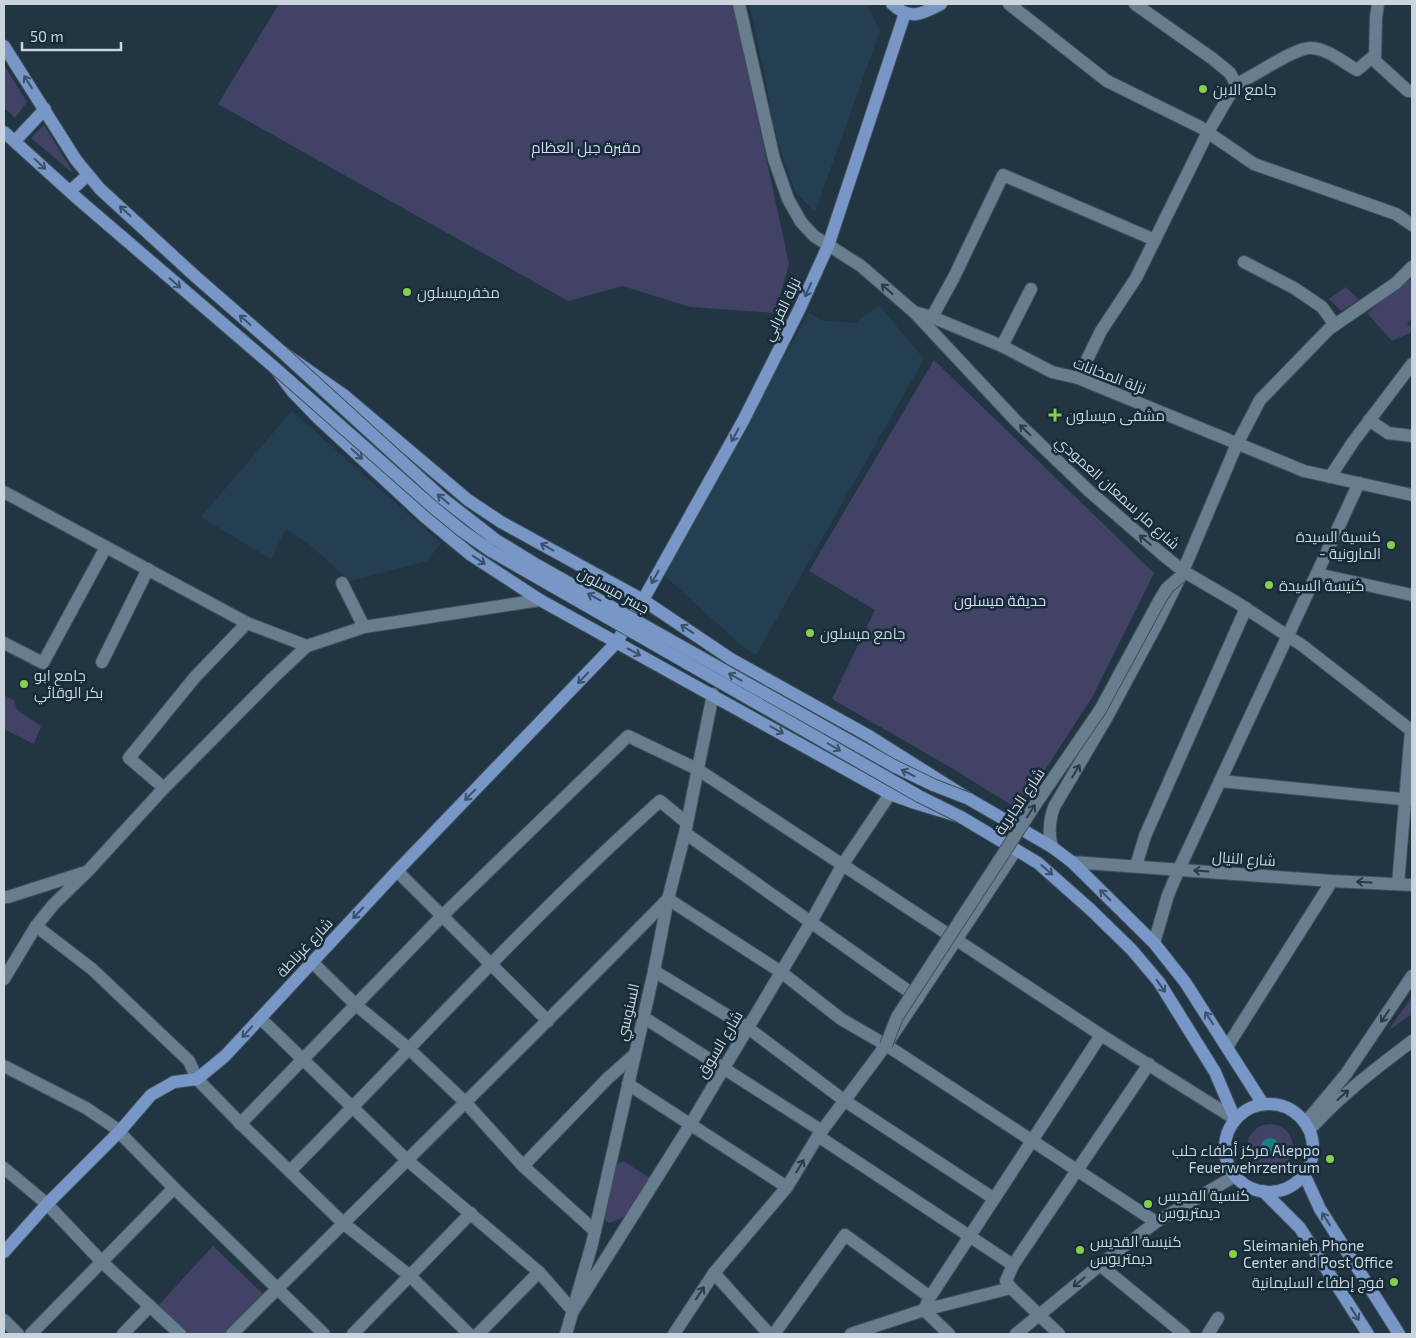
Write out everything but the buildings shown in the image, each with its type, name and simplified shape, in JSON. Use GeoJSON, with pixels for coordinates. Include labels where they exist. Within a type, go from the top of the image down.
{"type":"FeatureCollection","features":[{"type":"Feature","properties":{"kind":"main road"},"geometry":{"type":"LineString","coordinates":[[892,4],[905,13],[913,15],[922,14],[941,4]]}},
{"type":"Feature","properties":{"kind":"main road","name":"نزلة الفرابي"},"geometry":{"type":"LineString","coordinates":[[616,643],[643,600],[742,421],[800,310],[828,246],[905,13]]}},
{"type":"Feature","properties":{"kind":"main road"},"geometry":{"type":"LineString","coordinates":[[4,46],[76,160],[100,189],[169,250],[196,277],[282,352],[345,396],[468,500],[501,522],[643,600],[731,659],[869,736],[969,799],[1052,847],[1072,862],[1154,943],[1185,982],[1263,1104]]}},
{"type":"Feature","properties":{"kind":"main road"},"geometry":{"type":"LineString","coordinates":[[15,141],[45,110]]}},
{"type":"Feature","properties":{"kind":"main road"},"geometry":{"type":"LineString","coordinates":[[4,132],[70,192],[275,368],[292,391],[317,417],[425,516],[471,555],[540,600],[890,794],[961,817],[1038,863],[1091,910],[1132,950],[1159,982],[1216,1072],[1235,1119]]}},
{"type":"Feature","properties":{"kind":"main road"},"geometry":{"type":"LineString","coordinates":[[70,192],[88,175]]}},
{"type":"Feature","properties":{"kind":"main road"},"geometry":{"type":"LineString","coordinates":[[155,266],[169,250]]}},
{"type":"Feature","properties":{"kind":"main road","name":"جسر ميسلون"},"geometry":{"type":"LineString","coordinates":[[282,352],[442,498],[496,540],[894,766],[933,785],[969,799]]}},
{"type":"Feature","properties":{"kind":"main road","name":"جسر ميسلون"},"geometry":{"type":"LineString","coordinates":[[275,368],[434,508],[491,551],[919,796],[961,817]]}},
{"type":"Feature","properties":{"kind":"main road","name":"شارع غرناطة"},"geometry":{"type":"LineString","coordinates":[[197,1079],[225,1056],[397,871],[616,643]]}},
{"type":"Feature","properties":{"kind":"main road"},"geometry":{"type":"LineString","coordinates":[[4,1252],[151,1095],[174,1082],[197,1079]]}},
{"type":"Feature","properties":{"kind":"main road"},"geometry":{"type":"LineString","coordinates":[[1263,1104],[1287,1107],[1297,1114],[1307,1126],[1313,1148],[1309,1166],[1304,1174],[1293,1185],[1279,1190],[1263,1191],[1248,1186],[1235,1176],[1227,1160],[1225,1142],[1235,1119],[1248,1109],[1263,1104]]}},
{"type":"Feature","properties":{"kind":"main road"},"geometry":{"type":"LineString","coordinates":[[1304,1174],[1320,1209],[1399,1334]]}},
{"type":"Feature","properties":{"kind":"main road"},"geometry":{"type":"LineString","coordinates":[[1263,1191],[1300,1228],[1368,1334]]}},
{"type":"Feature","properties":{"kind":"street","name":"شارع مار سمعان العمودي"},"geometry":{"type":"LineString","coordinates":[[739,4],[774,159],[788,199],[801,222],[814,236],[861,266],[914,312],[981,386],[1052,456],[1181,574],[1246,608],[1287,636],[1412,731]]}},
{"type":"Feature","properties":{"kind":"street"},"geometry":{"type":"LineString","coordinates":[[1009,4],[1107,81],[1200,127],[1254,164],[1396,214],[1412,224]]}},
{"type":"Feature","properties":{"kind":"street"},"geometry":{"type":"LineString","coordinates":[[1135,4],[1230,73],[1236,84]]}},
{"type":"Feature","properties":{"kind":"street"},"geometry":{"type":"LineString","coordinates":[[1378,4],[1375,61],[1410,91]]}},
{"type":"Feature","properties":{"kind":"street"},"geometry":{"type":"LineString","coordinates":[[1078,378],[1102,332],[1136,278],[1208,132],[1236,84],[1247,80],[1284,57],[1311,47],[1322,50],[1357,70],[1375,55]]}},
{"type":"Feature","properties":{"kind":"street"},"geometry":{"type":"LineString","coordinates":[[932,317],[954,277],[1002,175],[1155,240]]}},
{"type":"Feature","properties":{"kind":"street"},"geometry":{"type":"LineString","coordinates":[[1244,262],[1294,288],[1322,307],[1335,325]]}},
{"type":"Feature","properties":{"kind":"street"},"geometry":{"type":"LineString","coordinates":[[1052,847],[1049,831],[1054,807],[1132,671],[1181,574],[1237,444],[1260,400],[1329,329],[1396,283],[1412,267]]}},
{"type":"Feature","properties":{"kind":"street"},"geometry":{"type":"LineString","coordinates":[[1002,346],[1031,290]]}},
{"type":"Feature","properties":{"kind":"street","name":"نزلة المخانات"},"geometry":{"type":"LineString","coordinates":[[914,312],[932,317],[1002,346],[1052,372],[1078,378],[1304,471],[1412,495]]}},
{"type":"Feature","properties":{"kind":"street"},"geometry":{"type":"LineString","coordinates":[[1330,477],[1412,364]]}},
{"type":"Feature","properties":{"kind":"street"},"geometry":{"type":"LineString","coordinates":[[1370,420],[1388,433],[1412,436]]}},
{"type":"Feature","properties":{"kind":"street"},"geometry":{"type":"LineString","coordinates":[[1154,943],[1168,895],[1179,869],[1359,484]]}},
{"type":"Feature","properties":{"kind":"street"},"geometry":{"type":"LineString","coordinates":[[4,492],[247,623],[307,646]]}},
{"type":"Feature","properties":{"kind":"street"},"geometry":{"type":"LineString","coordinates":[[4,643],[43,663],[106,547]]}},
{"type":"Feature","properties":{"kind":"street"},"geometry":{"type":"LineString","coordinates":[[102,662],[148,569]]}},
{"type":"Feature","properties":{"kind":"street","name":"شارع الجابرية"},"geometry":{"type":"LineString","coordinates":[[886,1045],[897,1017],[1037,802],[1100,710],[1167,588],[1181,574]]}},
{"type":"Feature","properties":{"kind":"street"},"geometry":{"type":"LineString","coordinates":[[1317,574],[1412,595]]}},
{"type":"Feature","properties":{"kind":"street"},"geometry":{"type":"LineString","coordinates":[[342,583],[364,627]]}},
{"type":"Feature","properties":{"kind":"street"},"geometry":{"type":"LineString","coordinates":[[4,979],[36,926],[54,904],[88,871],[164,788],[272,678],[307,646],[364,627],[540,600]]}},
{"type":"Feature","properties":{"kind":"street"},"geometry":{"type":"LineString","coordinates":[[1136,866],[1145,836],[1246,608]]}},
{"type":"Feature","properties":{"kind":"street"},"geometry":{"type":"LineString","coordinates":[[164,788],[129,758],[195,678],[247,623]]}},
{"type":"Feature","properties":{"kind":"street","name":"السنوسي"},"geometry":{"type":"LineString","coordinates":[[566,1334],[595,1231],[654,971],[668,899],[686,828],[712,694]]}},
{"type":"Feature","properties":{"kind":"street"},"geometry":{"type":"LineString","coordinates":[[1398,884],[1409,800],[1412,731]]}},
{"type":"Feature","properties":{"kind":"street"},"geometry":{"type":"LineString","coordinates":[[240,1124],[442,916],[628,736],[697,769],[956,940],[1235,1119]]}},
{"type":"Feature","properties":{"kind":"street"},"geometry":{"type":"LineString","coordinates":[[1220,780],[1409,800]]}},
{"type":"Feature","properties":{"kind":"street","name":"شارع السوق"},"geometry":{"type":"LineString","coordinates":[[573,1311],[690,1125],[811,922],[842,864],[890,794]]}},
{"type":"Feature","properties":{"kind":"street"},"geometry":{"type":"LineString","coordinates":[[290,1171],[490,964],[660,801],[686,828],[811,922],[918,998]]}},
{"type":"Feature","properties":{"kind":"street"},"geometry":{"type":"LineString","coordinates":[[674,1334],[714,1273],[787,1187],[820,1133],[886,1045],[1016,850]]}},
{"type":"Feature","properties":{"kind":"street","name":"شارع النيال"},"geometry":{"type":"LineString","coordinates":[[1072,862],[1412,885]]}},
{"type":"Feature","properties":{"kind":"street"},"geometry":{"type":"LineString","coordinates":[[4,897],[88,871]]}},
{"type":"Feature","properties":{"kind":"street"},"geometry":{"type":"LineString","coordinates":[[397,871],[548,1021]]}},
{"type":"Feature","properties":{"kind":"street"},"geometry":{"type":"LineString","coordinates":[[1228,1047],[1332,881]]}},
{"type":"Feature","properties":{"kind":"street"},"geometry":{"type":"LineString","coordinates":[[232,1334],[548,1021],[668,899],[781,972],[841,1019],[886,1045],[1032,1139],[1076,1171],[1156,1222]]}},
{"type":"Feature","properties":{"kind":"street"},"geometry":{"type":"LineString","coordinates":[[36,926],[98,975],[189,1061],[197,1079],[240,1124],[343,1223],[410,1276],[469,1334]]}},
{"type":"Feature","properties":{"kind":"street"},"geometry":{"type":"LineString","coordinates":[[312,962],[356,1005],[408,1048],[465,1102],[523,1166],[595,1231]]}},
{"type":"Feature","properties":{"kind":"street"},"geometry":{"type":"LineString","coordinates":[[654,971],[748,1028],[845,1101],[993,1198]]}},
{"type":"Feature","properties":{"kind":"street"},"geometry":{"type":"LineString","coordinates":[[1307,1126],[1346,1074],[1412,976]]}},
{"type":"Feature","properties":{"kind":"street"},"geometry":{"type":"LineString","coordinates":[[643,1017],[820,1133],[1013,1265]]}},
{"type":"Feature","properties":{"kind":"street"},"geometry":{"type":"LineString","coordinates":[[260,1018],[407,1160],[539,1272],[573,1311]]}},
{"type":"Feature","properties":{"kind":"street"},"geometry":{"type":"LineString","coordinates":[[924,1310],[930,1297],[993,1198],[1101,1034]]}},
{"type":"Feature","properties":{"kind":"street"},"geometry":{"type":"LineString","coordinates":[[1307,1126],[1346,1092],[1412,1042]]}},
{"type":"Feature","properties":{"kind":"street"},"geometry":{"type":"LineString","coordinates":[[523,1166],[607,1079],[634,1055]]}},
{"type":"Feature","properties":{"kind":"street"},"geometry":{"type":"LineString","coordinates":[[1059,1334],[1006,1281],[1013,1265],[1149,1064]]}},
{"type":"Feature","properties":{"kind":"street"},"geometry":{"type":"LineString","coordinates":[[4,1066],[86,1108],[119,1131],[174,1188],[324,1334]]}},
{"type":"Feature","properties":{"kind":"street"},"geometry":{"type":"LineString","coordinates":[[628,1084],[787,1187]]}},
{"type":"Feature","properties":{"kind":"street"},"geometry":{"type":"LineString","coordinates":[[4,1168],[47,1204],[102,1262],[180,1334]]}},
{"type":"Feature","properties":{"kind":"street"},"geometry":{"type":"LineString","coordinates":[[1016,1334],[1156,1222],[1235,1176]]}},
{"type":"Feature","properties":{"kind":"street"},"geometry":{"type":"LineString","coordinates":[[30,1334],[174,1188]]}},
{"type":"Feature","properties":{"kind":"street"},"geometry":{"type":"LineString","coordinates":[[352,1334],[470,1213]]}},
{"type":"Feature","properties":{"kind":"street"},"geometry":{"type":"LineString","coordinates":[[774,1334],[845,1235],[930,1297]]}},
{"type":"Feature","properties":{"kind":"street"},"geometry":{"type":"LineString","coordinates":[[1100,1265],[1184,1334]]}},
{"type":"Feature","properties":{"kind":"street"},"geometry":{"type":"LineString","coordinates":[[478,1334],[539,1272]]}},
{"type":"Feature","properties":{"kind":"street"},"geometry":{"type":"LineString","coordinates":[[714,1273],[769,1334]]}},
{"type":"Feature","properties":{"kind":"street"},"geometry":{"type":"LineString","coordinates":[[851,1334],[924,1310],[1011,1288]]}},
{"type":"Feature","properties":{"kind":"street"},"geometry":{"type":"LineString","coordinates":[[123,1334],[150,1306]]}},
{"type":"Feature","properties":{"kind":"street"},"geometry":{"type":"LineString","coordinates":[[924,1310],[949,1334]]}},
{"type":"Feature","properties":{"kind":"street"},"geometry":{"type":"LineString","coordinates":[[1208,1334],[1218,1318]]}},
{"type":"Feature","properties":{"kind":"street"},"geometry":{"type":"LineString","coordinates":[[4,1320],[18,1334]]}},
{"type":"Feature","properties":{"kind":"shaded area"},"geometry":{"type":"Polygon","coordinates":[[[749,4],[867,4],[880,31],[815,212],[795,191],[781,152],[772,119],[765,76],[749,4]]]}},
{"type":"Feature","properties":{"kind":"shaded area"},"geometry":{"type":"Polygon","coordinates":[[[879,305],[924,359],[756,655],[742,646],[664,575],[679,544],[809,312],[820,320],[855,323],[879,305]]]}},
{"type":"Feature","properties":{"kind":"shaded area"},"geometry":{"type":"Polygon","coordinates":[[[292,411],[441,543],[427,561],[350,581],[310,545],[286,529],[271,559],[201,517],[292,411]]]}},
{"type":"Feature","properties":{"kind":"shaded area"},"geometry":{"type":"Polygon","coordinates":[[[1270,1138],[1276,1141],[1279,1147],[1276,1153],[1270,1156],[1264,1153],[1261,1147],[1264,1141],[1270,1138]]]}},
{"type":"Feature","properties":{"kind":"green space","name":"مقبرة جبل العظام"},"geometry":{"type":"Polygon","coordinates":[[[279,4],[731,4],[734,9],[789,264],[775,313],[690,307],[623,286],[568,301],[218,104],[279,4]]]}},
{"type":"Feature","properties":{"kind":"green space"},"geometry":{"type":"Polygon","coordinates":[[[4,65],[27,102],[15,118],[4,108],[4,65]]]}},
{"type":"Feature","properties":{"kind":"green space"},"geometry":{"type":"Polygon","coordinates":[[[44,125],[74,174],[31,138],[44,125]]]}},
{"type":"Feature","properties":{"kind":"green space"},"geometry":{"type":"Polygon","coordinates":[[[1409,279],[1412,281],[1412,318],[1407,324],[1412,328],[1412,332],[1392,341],[1367,313],[1409,279]]]}},
{"type":"Feature","properties":{"kind":"green space"},"geometry":{"type":"Polygon","coordinates":[[[1346,287],[1359,300],[1341,311],[1329,299],[1346,287]]]}},
{"type":"Feature","properties":{"kind":"green space","name":"حديقة ميسلون"},"geometry":{"type":"Polygon","coordinates":[[[934,360],[1154,573],[1093,696],[1019,810],[955,770],[832,699],[875,610],[809,571],[934,360]]]}},
{"type":"Feature","properties":{"kind":"green space"},"geometry":{"type":"Polygon","coordinates":[[[4,695],[14,700],[17,710],[41,726],[34,744],[4,729],[4,695]]]}},
{"type":"Feature","properties":{"kind":"green space"},"geometry":{"type":"Polygon","coordinates":[[[1412,996],[1412,1014],[1388,1031],[1412,996]]]}},
{"type":"Feature","properties":{"kind":"green space"},"geometry":{"type":"Polygon","coordinates":[[[1265,1124],[1275,1124],[1287,1130],[1292,1138],[1292,1156],[1287,1164],[1279,1169],[1265,1170],[1257,1167],[1250,1160],[1247,1152],[1247,1142],[1250,1134],[1257,1127],[1265,1124]]]}},
{"type":"Feature","properties":{"kind":"green space"},"geometry":{"type":"Polygon","coordinates":[[[623,1161],[650,1178],[626,1216],[609,1223],[603,1218],[616,1165],[623,1161]]]}},
{"type":"Feature","properties":{"kind":"green space"},"geometry":{"type":"Polygon","coordinates":[[[213,1246],[263,1294],[225,1334],[185,1334],[157,1307],[213,1246]]]}},
{"type":"Feature","properties":{"kind":"place","name":"جامع الابن"},"geometry":{"type":"Point","coordinates":[1203,89]}},
{"type":"Feature","properties":{"kind":"place","name":"مخفرميسلون"},"geometry":{"type":"Point","coordinates":[407,292]}},
{"type":"Feature","properties":{"kind":"place","name":"مشفى ميسلون"},"geometry":{"type":"Point","coordinates":[1055,415]}},
{"type":"Feature","properties":{"kind":"place","name":"كنسية السيدة - المارونية"},"geometry":{"type":"Point","coordinates":[1391,545]}},
{"type":"Feature","properties":{"kind":"place","name":"كنيسة السيدة"},"geometry":{"type":"Point","coordinates":[1269,585]}},
{"type":"Feature","properties":{"kind":"place","name":"جامع ميسلون"},"geometry":{"type":"Point","coordinates":[810,633]}},
{"type":"Feature","properties":{"kind":"place","name":"جامع ابو بكر الوقائي"},"geometry":{"type":"Point","coordinates":[24,684]}},
{"type":"Feature","properties":{"kind":"place","name":"مركز أطفاء حلب Aleppo Feuerwehrzentrum"},"geometry":{"type":"Point","coordinates":[1330,1159]}},
{"type":"Feature","properties":{"kind":"place","name":"كنسية القديس ديمتريوس"},"geometry":{"type":"Point","coordinates":[1148,1204]}},
{"type":"Feature","properties":{"kind":"place","name":"كنيسة القديس ديمتريوس"},"geometry":{"type":"Point","coordinates":[1080,1250]}},
{"type":"Feature","properties":{"kind":"place","name":"Sleimanieh Phone Center and Post Office"},"geometry":{"type":"Point","coordinates":[1233,1254]}},
{"type":"Feature","properties":{"kind":"place","name":"فوج إطفاء السليمانية"},"geometry":{"type":"Point","coordinates":[1394,1282]}}]}
